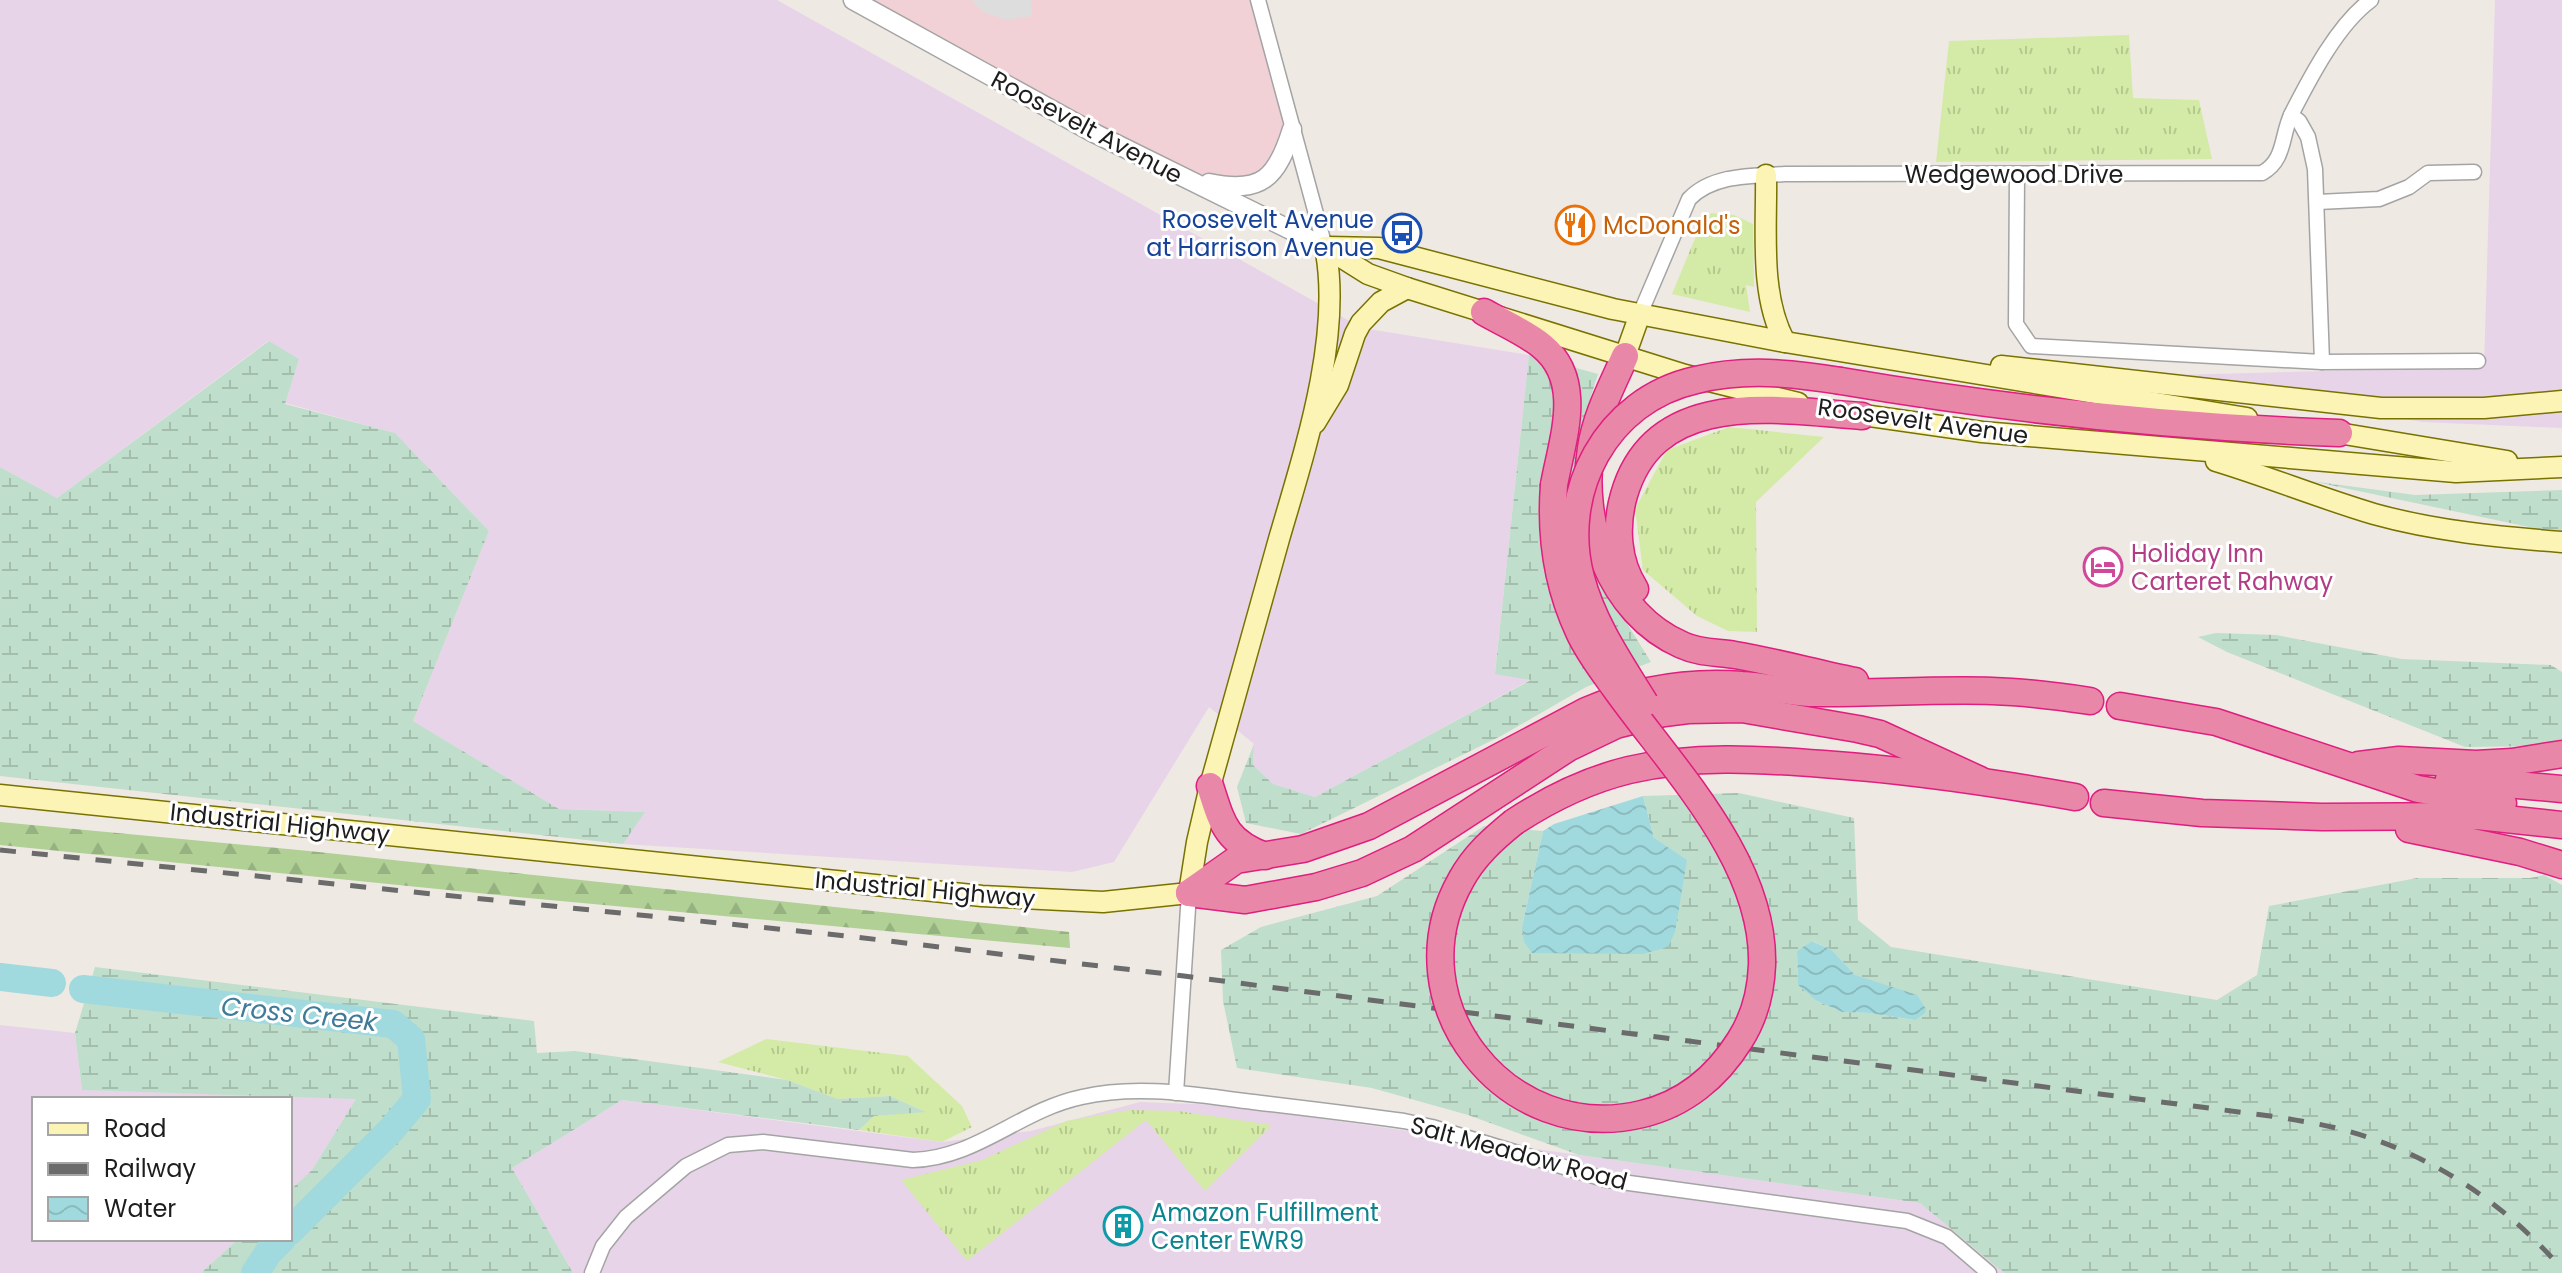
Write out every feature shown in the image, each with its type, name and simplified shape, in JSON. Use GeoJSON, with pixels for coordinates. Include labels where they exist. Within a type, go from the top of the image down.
{"type":"FeatureCollection","features":[{"type":"Feature","properties":{"kind":"highway"},"geometry":{"type":"LineString","coordinates":[[1484,312],[1541,345],[1550,353],[1563,375],[1568,400],[1567,415],[1554,485],[1552,521],[1554,551],[1564,594],[1579,632],[1620,695],[1711,817]]}},
{"type":"Feature","properties":{"kind":"highway"},"geometry":{"type":"LineString","coordinates":[[1625,356],[1596,426],[1589,466],[1596,535],[1607,569],[1623,597],[1662,635],[1696,651],[1736,655],[1906,692]]}},
{"type":"Feature","properties":{"kind":"highway"},"geometry":{"type":"LineString","coordinates":[[2075,797],[1980,780],[1891,769],[1764,760],[1684,762],[1656,765],[1603,778],[1554,798],[1514,822],[1470,865],[1453,896],[1444,927],[1442,963],[1452,1014],[1476,1057],[1516,1095],[1568,1116],[1609,1120],[1667,1106],[1699,1087],[1738,1043],[1755,1009],[1762,965],[1758,922],[1740,869],[1711,817],[1609,642],[1588,600],[1579,567],[1575,518],[1582,485],[1595,454],[1614,428],[1642,403],[1677,385],[1712,376],[1752,372],[1797,374],[2077,416],[2339,433]]}},
{"type":"Feature","properties":{"kind":"highway"},"geometry":{"type":"LineString","coordinates":[[1736,655],[1681,633],[1651,610],[1632,584],[1625,569],[1618,536],[1621,506],[1632,475],[1641,459],[1664,435],[1714,413],[1754,410],[1862,416]]}},
{"type":"Feature","properties":{"kind":"highway"},"geometry":{"type":"LineString","coordinates":[[1189,893],[1236,860],[1303,849],[1369,826],[1564,723],[1608,702],[1632,695],[1684,685],[1713,684],[1805,693],[2016,692],[2090,701]]}},
{"type":"Feature","properties":{"kind":"highway"},"geometry":{"type":"LineString","coordinates":[[2120,706],[2216,722],[2418,789],[2562,811]]}},
{"type":"Feature","properties":{"kind":"highway"},"geometry":{"type":"LineString","coordinates":[[1189,893],[1245,900],[1316,887],[1362,873],[1413,849],[1543,763],[1592,735],[1616,725],[1664,713],[1742,709],[1858,729],[1880,734],[1980,780]]}},
{"type":"Feature","properties":{"kind":"highway"},"geometry":{"type":"LineString","coordinates":[[2355,766],[2399,760],[2512,762],[2562,754]]}},
{"type":"Feature","properties":{"kind":"highway"},"geometry":{"type":"LineString","coordinates":[[2355,766],[2446,779],[2562,789]]}},
{"type":"Feature","properties":{"kind":"highway"},"geometry":{"type":"LineString","coordinates":[[1210,786],[1230,836],[1265,856]]}},
{"type":"Feature","properties":{"kind":"highway"},"geometry":{"type":"LineString","coordinates":[[2104,803],[2202,813],[2322,817],[2477,816],[2562,825]]}},
{"type":"Feature","properties":{"kind":"highway"},"geometry":{"type":"LineString","coordinates":[[2322,817],[2474,841],[2562,865]]}},
{"type":"Feature","properties":{"kind":"highway"},"geometry":{"type":"LineString","coordinates":[[2474,841],[2562,851]]}},
{"type":"Feature","properties":{"kind":"main road"},"geometry":{"type":"LineString","coordinates":[[1766,175],[1770,302],[1785,342]]}},
{"type":"Feature","properties":{"kind":"main road","name":"Roosevelt Avenue"},"geometry":{"type":"LineString","coordinates":[[1325,247],[1368,274],[1407,288],[1740,389],[1862,416],[1982,432],[2456,472],[2554,467]]}},
{"type":"Feature","properties":{"kind":"main road","name":"Roosevelt Avenue"},"geometry":{"type":"LineString","coordinates":[[1325,247],[1379,248],[1640,314],[1785,342],[2554,467]]}},
{"type":"Feature","properties":{"kind":"main road"},"geometry":{"type":"LineString","coordinates":[[1189,893],[1210,786],[1308,433],[1330,320],[1330,277],[1325,247]]}},
{"type":"Feature","properties":{"kind":"main road"},"geometry":{"type":"LineString","coordinates":[[1308,433],[1338,385],[1361,323],[1381,302],[1407,288]]}},
{"type":"Feature","properties":{"kind":"main road"},"geometry":{"type":"LineString","coordinates":[[1625,356],[1640,314]]}},
{"type":"Feature","properties":{"kind":"main road"},"geometry":{"type":"LineString","coordinates":[[1949,369],[2007,366],[2381,408],[2484,408],[2562,401]]}},
{"type":"Feature","properties":{"kind":"main road"},"geometry":{"type":"LineString","coordinates":[[2178,449],[2405,522],[2483,535],[2562,542]]}},
{"type":"Feature","properties":{"kind":"main road","name":"Industrial Highway"},"geometry":{"type":"LineString","coordinates":[[0,795],[982,896],[1103,902],[1189,893]]}},
{"type":"Feature","properties":{"kind":"street","name":"Roosevelt Avenue"},"geometry":{"type":"LineString","coordinates":[[853,0],[1092,132],[1325,247]]}},
{"type":"Feature","properties":{"kind":"street"},"geometry":{"type":"LineString","coordinates":[[1258,0],[1292,129],[1303,156],[1325,247]]}},
{"type":"Feature","properties":{"kind":"street","name":"Wedgewood Drive"},"geometry":{"type":"LineString","coordinates":[[1640,314],[1689,199],[1717,181],[1766,175],[2262,173],[2280,156],[2291,115],[2345,24],[2371,0]]}},
{"type":"Feature","properties":{"kind":"street"},"geometry":{"type":"LineString","coordinates":[[2291,115],[2299,121],[2308,137],[2315,169],[2322,362]]}},
{"type":"Feature","properties":{"kind":"street"},"geometry":{"type":"LineString","coordinates":[[1179,177],[1232,188],[1251,185],[1268,177],[1283,158],[1292,129]]}},
{"type":"Feature","properties":{"kind":"street"},"geometry":{"type":"LineString","coordinates":[[2318,202],[2379,199],[2409,187],[2428,173],[2474,172]]}},
{"type":"Feature","properties":{"kind":"street"},"geometry":{"type":"LineString","coordinates":[[2017,174],[2016,324],[2031,346],[2322,362],[2478,361]]}},
{"type":"Feature","properties":{"kind":"street"},"geometry":{"type":"LineString","coordinates":[[1176,1093],[1189,893]]}},
{"type":"Feature","properties":{"kind":"street","name":"Salt Meadow Road"},"geometry":{"type":"LineString","coordinates":[[592,1273],[603,1246],[626,1217],[686,1166],[728,1145],[763,1142],[903,1159],[930,1159],[958,1153],[1021,1119],[1059,1103],[1128,1090],[1404,1121],[1444,1130],[1607,1180],[1907,1221],[1947,1237],[1989,1273]]}},
{"type":"Feature","properties":{"kind":"shaded area"},"geometry":{"type":"Polygon","coordinates":[[[0,0],[777,0],[1362,328],[1529,355],[1495,673],[1532,679],[1315,797],[1273,784],[1253,765],[1254,744],[1209,707],[1114,862],[1072,872],[623,844],[644,812],[559,809],[413,721],[489,531],[395,433],[285,403],[299,359],[268,341],[57,498],[0,467],[0,0]]]}},
{"type":"Feature","properties":{"kind":"shaded area"},"geometry":{"type":"Polygon","coordinates":[[[854,0],[1251,0],[1292,129],[1283,158],[1251,185],[1179,177],[854,0]]]}},
{"type":"Feature","properties":{"kind":"shaded area"},"geometry":{"type":"Polygon","coordinates":[[[971,0],[1031,0],[1032,16],[1006,20],[983,12],[971,0]]]}},
{"type":"Feature","properties":{"kind":"shaded area"},"geometry":{"type":"Polygon","coordinates":[[[2495,0],[2562,0],[2562,428],[2423,422],[2172,383],[2174,375],[2484,367],[2495,0]]]}},
{"type":"Feature","properties":{"kind":"shaded area"},"geometry":{"type":"Polygon","coordinates":[[[0,1025],[75,1033],[82,1090],[357,1098],[312,1170],[292,1188],[292,1097],[32,1097],[32,1241],[236,1241],[201,1273],[0,1273],[0,1025]]]}},
{"type":"Feature","properties":{"kind":"shaded area"},"geometry":{"type":"Polygon","coordinates":[[[622,1100],[942,1142],[1031,1131],[1140,1102],[1223,1105],[1920,1203],[2004,1273],[573,1273],[512,1168],[622,1100]]]}},
{"type":"Feature","properties":{"kind":"green space"},"geometry":{"type":"Polygon","coordinates":[[[2129,35],[2133,98],[2199,100],[2212,159],[1936,162],[1949,41],[2129,35]]]}},
{"type":"Feature","properties":{"kind":"green space"},"geometry":{"type":"Polygon","coordinates":[[[1711,213],[1734,215],[1753,224],[1754,287],[1746,285],[1750,312],[1672,294],[1701,224],[1711,213]]]}},
{"type":"Feature","properties":{"kind":"green space"},"geometry":{"type":"Polygon","coordinates":[[[269,341],[299,359],[285,404],[395,433],[489,531],[413,721],[559,809],[645,812],[623,844],[0,776],[0,467],[57,498],[269,341]]]}},
{"type":"Feature","properties":{"kind":"green space"},"geometry":{"type":"Polygon","coordinates":[[[1529,355],[1598,374],[1583,421],[1588,561],[1651,662],[1586,687],[1501,736],[1301,834],[1246,823],[1237,787],[1254,744],[1253,765],[1273,784],[1315,797],[1531,680],[1495,674],[1529,355]]]}},
{"type":"Feature","properties":{"kind":"green space"},"geometry":{"type":"Polygon","coordinates":[[[1729,427],[1824,437],[1756,502],[1757,632],[1728,631],[1697,616],[1643,570],[1635,509],[1667,450],[1729,427]]]}},
{"type":"Feature","properties":{"kind":"green space"},"geometry":{"type":"Polygon","coordinates":[[[2311,481],[2415,495],[2562,490],[2562,534],[2311,481]]]}},
{"type":"Feature","properties":{"kind":"green space"},"geometry":{"type":"Polygon","coordinates":[[[2216,633],[2276,635],[2402,659],[2551,665],[2562,672],[2562,739],[2543,746],[2465,747],[2227,652],[2198,637],[2216,633]]]}},
{"type":"Feature","properties":{"kind":"green space"},"geometry":{"type":"Polygon","coordinates":[[[1739,793],[1854,818],[1858,920],[1891,947],[2217,1000],[2257,975],[2269,906],[2417,878],[2530,878],[2544,875],[2562,885],[2562,1273],[2004,1273],[1920,1203],[1579,1155],[1468,1115],[1372,1088],[1237,1068],[1223,1001],[1221,950],[1261,927],[1377,896],[1484,826],[1543,831],[1522,927],[1654,838],[1643,796],[1739,793]],[[1813,941],[1797,951],[1798,985],[1815,1000],[1842,1012],[1915,1020],[1855,975],[1832,950],[1813,941]]]}},
{"type":"Feature","properties":{"kind":"green space"},"geometry":{"type":"Polygon","coordinates":[[[0,822],[309,851],[1069,932],[1070,948],[0,845],[0,822]]]}},
{"type":"Feature","properties":{"kind":"green space"},"geometry":{"type":"Polygon","coordinates":[[[95,967],[534,1021],[537,1053],[575,1051],[787,1080],[838,1099],[890,1096],[926,1112],[874,1116],[859,1130],[622,1100],[512,1168],[573,1273],[201,1273],[236,1241],[292,1241],[292,1188],[312,1170],[356,1099],[82,1090],[75,1033],[95,967]]]}},
{"type":"Feature","properties":{"kind":"green space"},"geometry":{"type":"Polygon","coordinates":[[[766,1039],[908,1056],[962,1106],[972,1127],[942,1142],[859,1130],[874,1116],[924,1111],[890,1096],[838,1099],[787,1080],[718,1062],[766,1039]]]}},
{"type":"Feature","properties":{"kind":"green space"},"geometry":{"type":"Polygon","coordinates":[[[1129,1110],[1178,1111],[1272,1125],[1205,1191],[1146,1120],[967,1261],[901,1180],[982,1160],[1066,1121],[1129,1110]]]}},
{"type":"Feature","properties":{"kind":"water"},"geometry":{"type":"Polygon","coordinates":[[[1643,796],[1654,838],[1687,860],[1675,932],[1668,947],[1643,954],[1532,953],[1524,942],[1522,927],[1543,831],[1554,824],[1643,796]]]}},
{"type":"Feature","properties":{"kind":"water"},"geometry":{"type":"Polygon","coordinates":[[[1812,941],[1832,950],[1855,975],[1917,995],[1926,1009],[1925,1013],[1915,1020],[1842,1012],[1815,1000],[1798,985],[1797,951],[1812,941]]]}},
{"type":"Feature","properties":{"kind":"waterway","name":"Cross Creek"},"geometry":{"type":"LineString","coordinates":[[0,977],[52,983]]}},
{"type":"Feature","properties":{"kind":"waterway","name":"Cross Creek"},"geometry":{"type":"LineString","coordinates":[[83,989],[393,1024],[411,1039],[417,1099],[392,1129],[292,1229]]}},
{"type":"Feature","properties":{"kind":"waterway","name":"Cross Creek"},"geometry":{"type":"LineString","coordinates":[[255,1273],[280,1241]]}},
{"type":"Feature","properties":{"kind":"railway"},"geometry":{"type":"LineString","coordinates":[[0,850],[847,936],[1184,976],[2278,1117],[2336,1128],[2375,1140],[2435,1166],[2515,1222],[2562,1269]]}},
{"type":"Feature","properties":{"kind":"place","name":"McDonald's"},"geometry":{"type":"Point","coordinates":[1575,225]}},
{"type":"Feature","properties":{"kind":"place","name":"Roosevelt Avenue at Harrison Avenue"},"geometry":{"type":"Point","coordinates":[1402,233]}},
{"type":"Feature","properties":{"kind":"place","name":"Holiday Inn Carteret Rahway"},"geometry":{"type":"Point","coordinates":[2103,567]}},
{"type":"Feature","properties":{"kind":"place","name":"Amazon Fulfillment Center EWR9"},"geometry":{"type":"Point","coordinates":[1123,1226]}}]}
